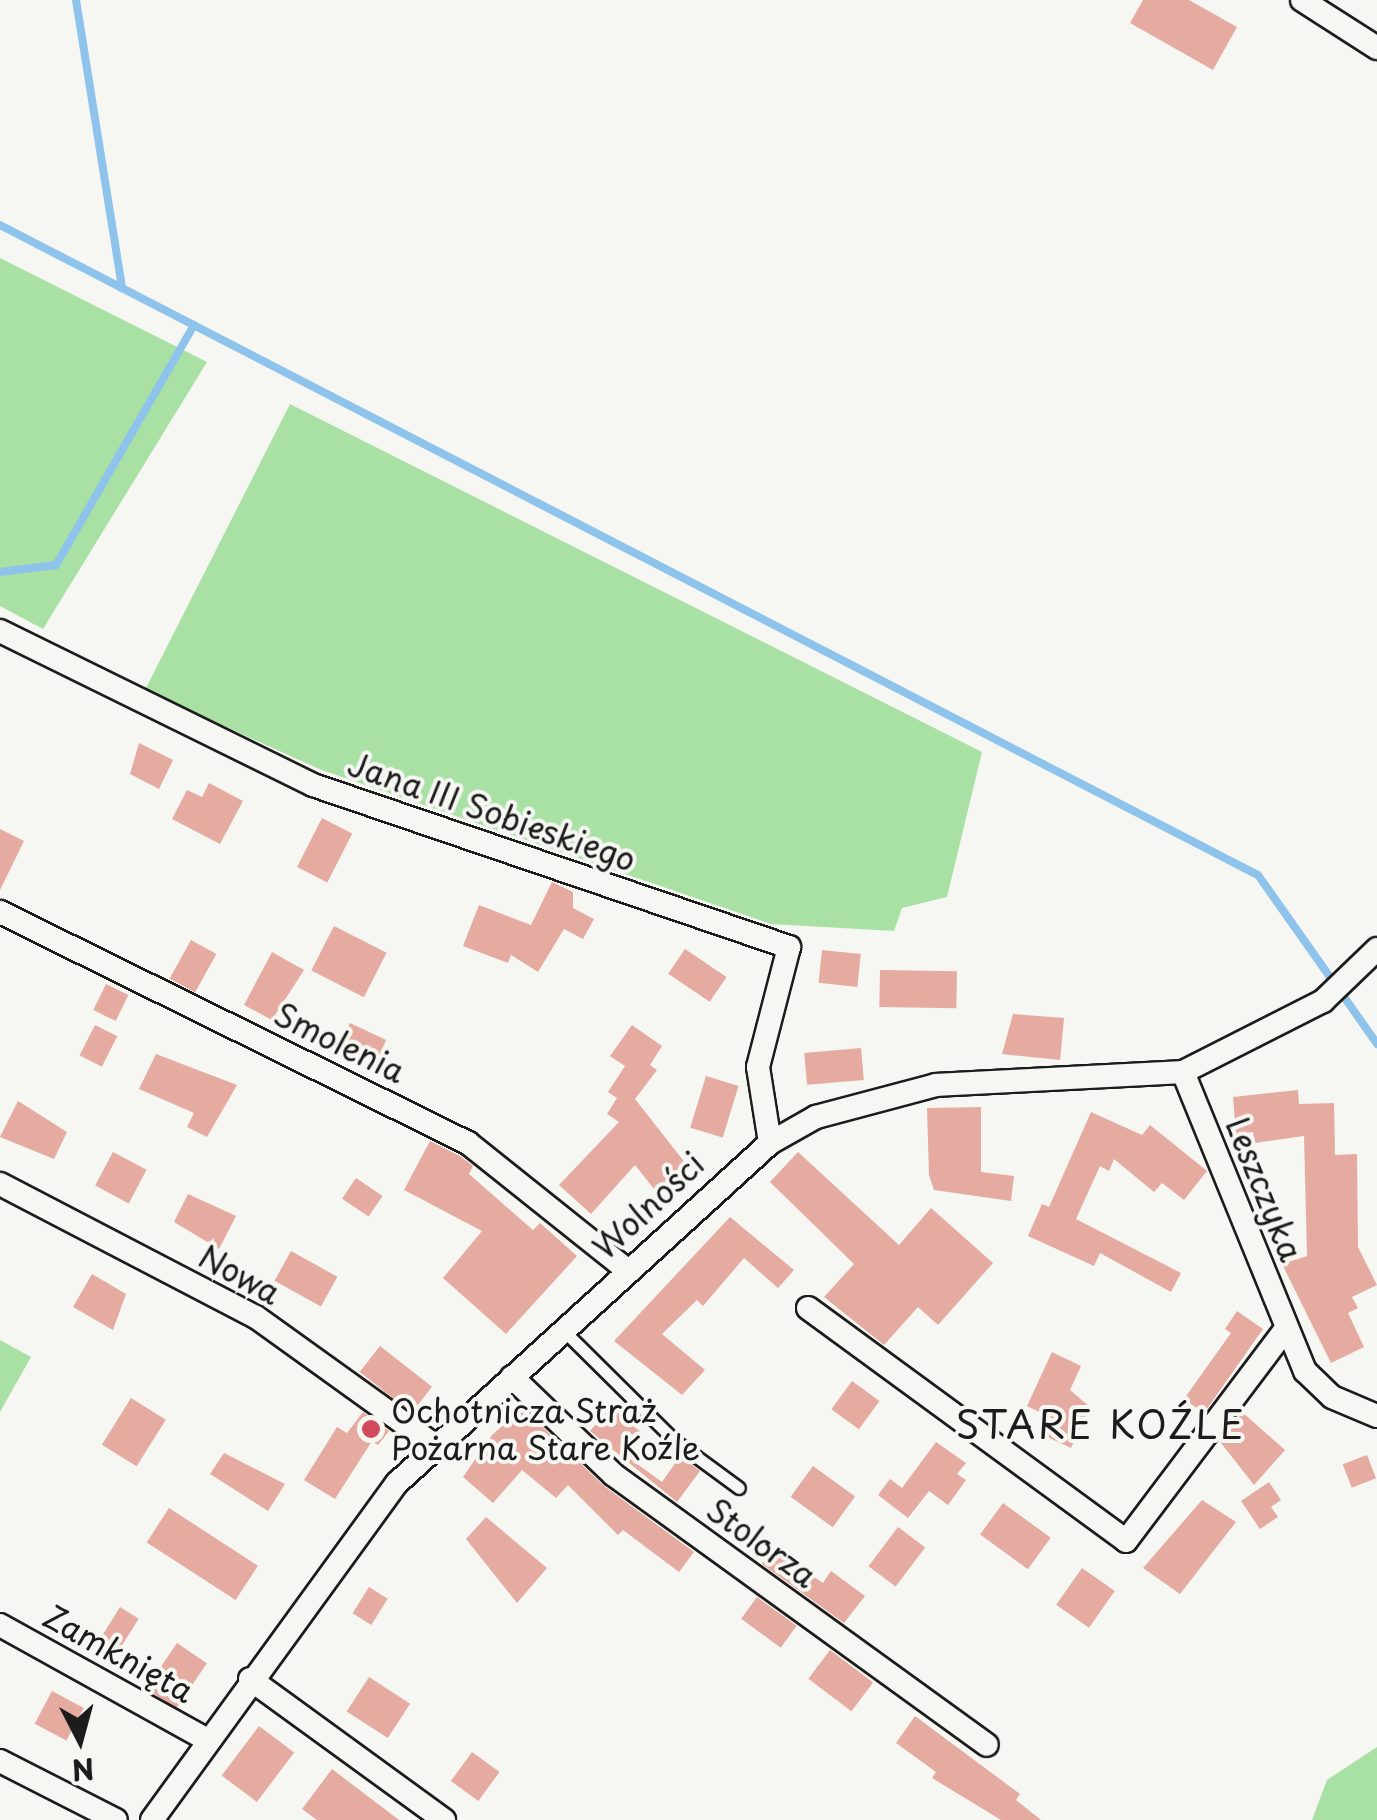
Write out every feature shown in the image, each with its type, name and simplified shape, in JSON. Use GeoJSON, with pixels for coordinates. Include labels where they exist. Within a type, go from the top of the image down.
{"type":"FeatureCollection","features":[{"type":"Feature","properties":{"kind":"street"},"geometry":{"type":"LineString","coordinates":[[1302,0],[1377,48]]}},
{"type":"Feature","properties":{"kind":"street","name":"Jana III Sobieskiego"},"geometry":{"type":"LineString","coordinates":[[0,631],[314,785],[789,946],[758,1067],[770,1143]]}},
{"type":"Feature","properties":{"kind":"street","name":"Smolenia"},"geometry":{"type":"LineString","coordinates":[[0,912],[468,1144],[626,1270]]}},
{"type":"Feature","properties":{"kind":"street","name":"Wolności"},"geometry":{"type":"LineString","coordinates":[[152,1820],[206,1738],[364,1524],[434,1445],[770,1143],[848,1106],[936,1085],[1182,1072],[1324,1001],[1377,949]]}},
{"type":"Feature","properties":{"kind":"street","name":"Leszczyka"},"geometry":{"type":"LineString","coordinates":[[1182,1072],[1285,1330],[1318,1386],[1377,1416]]}},
{"type":"Feature","properties":{"kind":"street","name":"Nowa"},"geometry":{"type":"LineString","coordinates":[[0,1184],[256,1317],[434,1445]]}},
{"type":"Feature","properties":{"kind":"street"},"geometry":{"type":"LineString","coordinates":[[808,1308],[1126,1541],[1285,1330]]}},
{"type":"Feature","properties":{"kind":"street","name":"Stolorza"},"geometry":{"type":"LineString","coordinates":[[512,1376],[614,1475],[987,1745]]}},
{"type":"Feature","properties":{"kind":"street","name":"Zamknięta"},"geometry":{"type":"LineString","coordinates":[[0,1625],[206,1738]]}},
{"type":"Feature","properties":{"kind":"street"},"geometry":{"type":"LineString","coordinates":[[250,1679],[444,1820]]}},
{"type":"Feature","properties":{"kind":"street"},"geometry":{"type":"LineString","coordinates":[[0,1761],[116,1820]]}},
{"type":"Feature","properties":{"kind":"lane"},"geometry":{"type":"LineString","coordinates":[[562,1329],[675,1441],[739,1488]]}},
{"type":"Feature","properties":{"kind":"green space"},"geometry":{"type":"Polygon","coordinates":[[[0,258],[207,362],[43,629],[0,606],[0,258]]]}},
{"type":"Feature","properties":{"kind":"green space"},"geometry":{"type":"Polygon","coordinates":[[[290,404],[982,752],[947,897],[902,908],[894,931],[771,924],[319,769],[145,690],[290,404]]]}},
{"type":"Feature","properties":{"kind":"green space"},"geometry":{"type":"Polygon","coordinates":[[[0,1340],[31,1357],[0,1412],[0,1340]]]}},
{"type":"Feature","properties":{"kind":"green space"},"geometry":{"type":"Polygon","coordinates":[[[1377,1747],[1377,1820],[1312,1820],[1327,1780],[1377,1747]]]}},
{"type":"Feature","properties":{"kind":"building"},"geometry":{"type":"Polygon","coordinates":[[[1143,0],[1189,0],[1237,27],[1213,70],[1130,23],[1143,0]]]}},
{"type":"Feature","properties":{"kind":"building"},"geometry":{"type":"Polygon","coordinates":[[[139,743],[173,760],[159,789],[130,774],[139,743]]]}},
{"type":"Feature","properties":{"kind":"building"},"geometry":{"type":"Polygon","coordinates":[[[209,783],[243,801],[220,844],[172,819],[187,790],[202,797],[209,783]]]}},
{"type":"Feature","properties":{"kind":"building"},"geometry":{"type":"Polygon","coordinates":[[[322,818],[352,833],[327,882],[297,867],[322,818]]]}},
{"type":"Feature","properties":{"kind":"building"},"geometry":{"type":"Polygon","coordinates":[[[0,829],[24,841],[0,890],[0,829]]]}},
{"type":"Feature","properties":{"kind":"building"},"geometry":{"type":"Polygon","coordinates":[[[552,882],[573,892],[573,908],[594,919],[583,939],[564,929],[538,972],[511,955],[508,963],[463,946],[479,905],[531,925],[552,882]]]}},
{"type":"Feature","properties":{"kind":"building"},"geometry":{"type":"Polygon","coordinates":[[[334,926],[387,953],[364,997],[311,971],[334,926]]]}},
{"type":"Feature","properties":{"kind":"building"},"geometry":{"type":"Polygon","coordinates":[[[191,940],[216,954],[195,993],[170,978],[191,940]]]}},
{"type":"Feature","properties":{"kind":"building"},"geometry":{"type":"Polygon","coordinates":[[[685,949],[726,977],[710,1002],[668,974],[685,949]]]}},
{"type":"Feature","properties":{"kind":"building"},"geometry":{"type":"Polygon","coordinates":[[[822,950],[861,954],[857,987],[819,983],[822,950]]]}},
{"type":"Feature","properties":{"kind":"building"},"geometry":{"type":"Polygon","coordinates":[[[272,952],[304,970],[272,1020],[244,1005],[272,952]]]}},
{"type":"Feature","properties":{"kind":"building"},"geometry":{"type":"Polygon","coordinates":[[[880,970],[957,971],[956,1008],[879,1007],[880,970]]]}},
{"type":"Feature","properties":{"kind":"building"},"geometry":{"type":"Polygon","coordinates":[[[106,984],[128,995],[116,1021],[93,1010],[106,984]]]}},
{"type":"Feature","properties":{"kind":"building"},"geometry":{"type":"Polygon","coordinates":[[[1013,1014],[1064,1018],[1060,1060],[1002,1054],[1013,1014]]]}},
{"type":"Feature","properties":{"kind":"building"},"geometry":{"type":"Polygon","coordinates":[[[350,1023],[386,1040],[376,1063],[339,1046],[350,1023]]]}},
{"type":"Feature","properties":{"kind":"building"},"geometry":{"type":"Polygon","coordinates":[[[95,1025],[117,1036],[102,1067],[80,1055],[95,1025]]]}},
{"type":"Feature","properties":{"kind":"building"},"geometry":{"type":"Polygon","coordinates":[[[632,1025],[662,1046],[650,1065],[657,1070],[635,1099],[690,1169],[658,1194],[635,1165],[591,1214],[559,1185],[619,1122],[607,1114],[617,1098],[608,1092],[625,1066],[610,1056],[632,1025]]]}},
{"type":"Feature","properties":{"kind":"building"},"geometry":{"type":"Polygon","coordinates":[[[861,1048],[864,1080],[807,1085],[804,1053],[861,1048]]]}},
{"type":"Feature","properties":{"kind":"building"},"geometry":{"type":"Polygon","coordinates":[[[156,1054],[237,1085],[207,1137],[187,1127],[194,1113],[139,1089],[156,1054]]]}},
{"type":"Feature","properties":{"kind":"building"},"geometry":{"type":"Polygon","coordinates":[[[706,1076],[739,1086],[723,1138],[690,1128],[706,1076]]]}},
{"type":"Feature","properties":{"kind":"building"},"geometry":{"type":"Polygon","coordinates":[[[1298,1090],[1299,1104],[1334,1103],[1335,1155],[1357,1154],[1358,1247],[1377,1285],[1352,1297],[1358,1308],[1348,1313],[1364,1347],[1331,1363],[1282,1264],[1307,1256],[1304,1136],[1255,1143],[1253,1132],[1236,1134],[1233,1097],[1298,1090]]]}},
{"type":"Feature","properties":{"kind":"building"},"geometry":{"type":"Polygon","coordinates":[[[18,1101],[67,1132],[54,1159],[0,1137],[18,1101]]]}},
{"type":"Feature","properties":{"kind":"building"},"geometry":{"type":"Polygon","coordinates":[[[981,1107],[981,1172],[1014,1176],[1011,1201],[934,1190],[929,1175],[927,1108],[981,1107]]]}},
{"type":"Feature","properties":{"kind":"building"},"geometry":{"type":"Polygon","coordinates":[[[1091,1112],[1142,1135],[1150,1125],[1207,1171],[1184,1200],[1162,1183],[1154,1192],[1114,1159],[1109,1171],[1100,1166],[1076,1219],[1181,1273],[1171,1292],[1100,1253],[1094,1266],[1028,1236],[1042,1204],[1049,1207],[1091,1112]]]}},
{"type":"Feature","properties":{"kind":"building"},"geometry":{"type":"Polygon","coordinates":[[[430,1141],[473,1166],[469,1174],[533,1230],[540,1223],[577,1256],[506,1334],[443,1278],[482,1231],[404,1190],[430,1141]]]}},
{"type":"Feature","properties":{"kind":"building"},"geometry":{"type":"Polygon","coordinates":[[[113,1152],[147,1170],[129,1203],[95,1186],[113,1152]]]}},
{"type":"Feature","properties":{"kind":"building"},"geometry":{"type":"Polygon","coordinates":[[[798,1152],[899,1245],[931,1208],[993,1263],[938,1325],[918,1307],[884,1345],[824,1297],[854,1264],[770,1182],[798,1152]]]}},
{"type":"Feature","properties":{"kind":"building"},"geometry":{"type":"Polygon","coordinates":[[[356,1178],[383,1196],[369,1217],[342,1199],[356,1178]]]}},
{"type":"Feature","properties":{"kind":"building"},"geometry":{"type":"Polygon","coordinates":[[[188,1194],[236,1216],[219,1249],[174,1222],[188,1194]]]}},
{"type":"Feature","properties":{"kind":"building"},"geometry":{"type":"Polygon","coordinates":[[[730,1217],[794,1270],[778,1288],[744,1258],[703,1306],[697,1300],[662,1334],[705,1370],[682,1395],[614,1341],[730,1217]]]}},
{"type":"Feature","properties":{"kind":"building"},"geometry":{"type":"Polygon","coordinates":[[[291,1251],[337,1277],[321,1306],[275,1281],[291,1251]]]}},
{"type":"Feature","properties":{"kind":"building"},"geometry":{"type":"Polygon","coordinates":[[[92,1274],[126,1294],[113,1330],[73,1307],[92,1274]]]}},
{"type":"Feature","properties":{"kind":"building"},"geometry":{"type":"Polygon","coordinates":[[[1237,1311],[1263,1329],[1204,1413],[1184,1399],[1231,1333],[1225,1329],[1237,1311]]]}},
{"type":"Feature","properties":{"kind":"building"},"geometry":{"type":"Polygon","coordinates":[[[380,1346],[432,1387],[412,1413],[360,1372],[380,1346]]]}},
{"type":"Feature","properties":{"kind":"building"},"geometry":{"type":"Polygon","coordinates":[[[1052,1352],[1081,1366],[1070,1390],[1090,1407],[1071,1448],[1045,1436],[1054,1419],[1027,1406],[1052,1352]]]}},
{"type":"Feature","properties":{"kind":"building"},"geometry":{"type":"Polygon","coordinates":[[[852,1381],[880,1401],[859,1429],[831,1409],[852,1381]]]}},
{"type":"Feature","properties":{"kind":"building"},"geometry":{"type":"Polygon","coordinates":[[[131,1398],[166,1420],[137,1466],[102,1445],[131,1398]]]}},
{"type":"Feature","properties":{"kind":"building"},"geometry":{"type":"Polygon","coordinates":[[[611,1407],[644,1435],[625,1455],[662,1482],[680,1456],[700,1471],[677,1502],[590,1431],[611,1407]]]}},
{"type":"Feature","properties":{"kind":"building"},"geometry":{"type":"Polygon","coordinates":[[[523,1408],[604,1486],[694,1552],[679,1572],[623,1530],[618,1535],[568,1485],[556,1498],[522,1470],[493,1503],[463,1477],[492,1435],[523,1408]]]}},
{"type":"Feature","properties":{"kind":"building"},"geometry":{"type":"Polygon","coordinates":[[[363,1412],[389,1431],[378,1445],[372,1441],[335,1499],[304,1480],[337,1427],[347,1433],[363,1412]]]}},
{"type":"Feature","properties":{"kind":"building"},"geometry":{"type":"Polygon","coordinates":[[[1242,1412],[1285,1450],[1254,1485],[1221,1443],[1242,1412]]]}},
{"type":"Feature","properties":{"kind":"building"},"geometry":{"type":"Polygon","coordinates":[[[936,1442],[966,1463],[957,1474],[966,1480],[948,1505],[929,1491],[908,1518],[878,1495],[890,1479],[902,1488],[936,1442]]]}},
{"type":"Feature","properties":{"kind":"building"},"geometry":{"type":"Polygon","coordinates":[[[224,1453],[285,1484],[268,1511],[210,1474],[224,1453]]]}},
{"type":"Feature","properties":{"kind":"building"},"geometry":{"type":"Polygon","coordinates":[[[1367,1455],[1376,1478],[1352,1488],[1343,1464],[1367,1455]]]}},
{"type":"Feature","properties":{"kind":"building"},"geometry":{"type":"Polygon","coordinates":[[[813,1466],[855,1497],[833,1527],[791,1497],[813,1466]]]}},
{"type":"Feature","properties":{"kind":"building"},"geometry":{"type":"Polygon","coordinates":[[[1269,1482],[1281,1500],[1271,1507],[1278,1517],[1260,1529],[1241,1501],[1269,1482]]]}},
{"type":"Feature","properties":{"kind":"building"},"geometry":{"type":"Polygon","coordinates":[[[1202,1500],[1236,1522],[1180,1594],[1143,1568],[1202,1500]]]}},
{"type":"Feature","properties":{"kind":"building"},"geometry":{"type":"Polygon","coordinates":[[[1003,1503],[1051,1538],[1028,1569],[980,1535],[1003,1503]]]}},
{"type":"Feature","properties":{"kind":"building"},"geometry":{"type":"Polygon","coordinates":[[[169,1508],[258,1566],[236,1600],[147,1542],[169,1508]]]}},
{"type":"Feature","properties":{"kind":"building"},"geometry":{"type":"Polygon","coordinates":[[[486,1517],[547,1568],[517,1603],[466,1539],[486,1517]]]}},
{"type":"Feature","properties":{"kind":"building"},"geometry":{"type":"Polygon","coordinates":[[[898,1527],[925,1547],[896,1587],[869,1566],[898,1527]]]}},
{"type":"Feature","properties":{"kind":"building"},"geometry":{"type":"Polygon","coordinates":[[[772,1549],[823,1583],[831,1571],[865,1596],[844,1623],[762,1564],[772,1549]]]}},
{"type":"Feature","properties":{"kind":"building"},"geometry":{"type":"Polygon","coordinates":[[[1082,1568],[1115,1591],[1089,1628],[1056,1605],[1082,1568]]]}},
{"type":"Feature","properties":{"kind":"building"},"geometry":{"type":"Polygon","coordinates":[[[369,1587],[388,1599],[371,1625],[353,1613],[369,1587]]]}},
{"type":"Feature","properties":{"kind":"building"},"geometry":{"type":"Polygon","coordinates":[[[757,1597],[797,1626],[781,1648],[741,1619],[757,1597]]]}},
{"type":"Feature","properties":{"kind":"building"},"geometry":{"type":"Polygon","coordinates":[[[120,1607],[139,1619],[112,1661],[94,1649],[120,1607]]]}},
{"type":"Feature","properties":{"kind":"building"},"geometry":{"type":"Polygon","coordinates":[[[177,1643],[207,1663],[176,1709],[146,1689],[177,1643]]]}},
{"type":"Feature","properties":{"kind":"building"},"geometry":{"type":"Polygon","coordinates":[[[830,1650],[873,1682],[851,1711],[808,1679],[830,1650]]]}},
{"type":"Feature","properties":{"kind":"building"},"geometry":{"type":"Polygon","coordinates":[[[369,1677],[410,1704],[388,1738],[347,1711],[369,1677]]]}},
{"type":"Feature","properties":{"kind":"building"},"geometry":{"type":"Polygon","coordinates":[[[52,1691],[84,1708],[66,1741],[35,1724],[52,1691]]]}},
{"type":"Feature","properties":{"kind":"building"},"geometry":{"type":"Polygon","coordinates":[[[915,1716],[1020,1794],[1016,1800],[1041,1820],[1001,1820],[932,1778],[936,1772],[896,1743],[915,1716]]]}},
{"type":"Feature","properties":{"kind":"building"},"geometry":{"type":"Polygon","coordinates":[[[259,1726],[294,1752],[257,1802],[222,1776],[259,1726]]]}},
{"type":"Feature","properties":{"kind":"building"},"geometry":{"type":"Polygon","coordinates":[[[472,1752],[500,1772],[478,1801],[451,1781],[472,1752]]]}},
{"type":"Feature","properties":{"kind":"building"},"geometry":{"type":"Polygon","coordinates":[[[332,1769],[399,1820],[317,1820],[302,1809],[332,1769]]]}},
{"type":"Feature","properties":{"kind":"waterway"},"geometry":{"type":"LineString","coordinates":[[76,0],[122,288]]}},
{"type":"Feature","properties":{"kind":"waterway"},"geometry":{"type":"LineString","coordinates":[[0,225],[1258,875],[1377,1044]]}},
{"type":"Feature","properties":{"kind":"waterway"},"geometry":{"type":"LineString","coordinates":[[0,572],[56,565],[194,325]]}},
{"type":"Feature","properties":{"kind":"place","name":"Ochotnicza Straż Pożarna Stare Koźle"},"geometry":{"type":"Point","coordinates":[371,1429]}},
{"type":"Feature","properties":{"kind":"district","name":"STARE KOŹLE"},"geometry":{"type":"Point","coordinates":[1101,1424]}}]}
